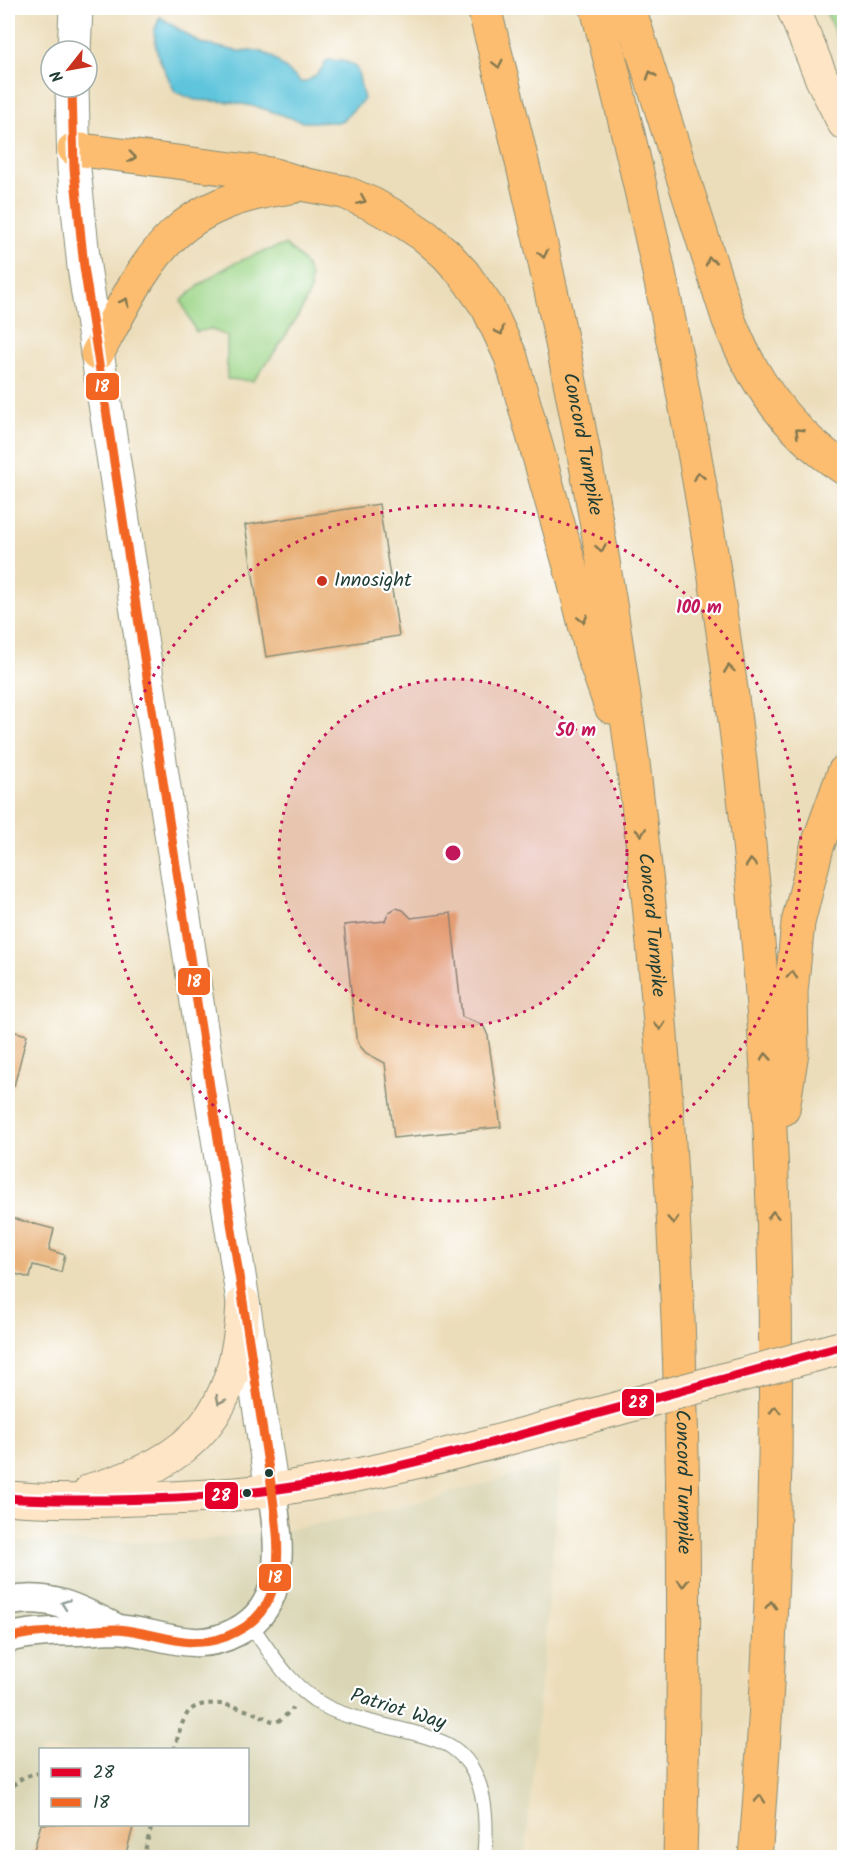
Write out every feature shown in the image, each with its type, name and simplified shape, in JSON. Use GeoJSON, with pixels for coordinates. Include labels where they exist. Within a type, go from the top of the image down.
{"type":"FeatureCollection","features":[{"type":"Feature","properties":{"kind":"highway","name":"Concord Turnpike"},"geometry":{"type":"LineString","coordinates":[[484,8],[537,225],[574,401],[602,556],[634,774],[648,890],[669,1142],[677,1310],[683,1560],[680,1857]]}},
{"type":"Feature","properties":{"kind":"highway"},"geometry":{"type":"LineString","coordinates":[[597,8],[638,173],[690,423],[717,591],[740,757],[750,852],[766,1053],[776,1349],[774,1521],[764,1749],[755,1857]]}},
{"type":"Feature","properties":{"kind":"highway"},"geometry":{"type":"LineString","coordinates":[[629,8],[728,318],[744,358],[764,392],[786,419],[810,443],[844,468]]}},
{"type":"Feature","properties":{"kind":"highway"},"geometry":{"type":"LineString","coordinates":[[74,149],[271,174],[306,185],[344,192],[387,212],[414,228],[455,264],[488,308],[506,344],[521,386],[592,653],[634,774]]}},
{"type":"Feature","properties":{"kind":"highway"},"geometry":{"type":"LineString","coordinates":[[97,354],[141,274],[160,248],[181,228],[213,208],[238,198],[265,190],[306,185]]}},
{"type":"Feature","properties":{"kind":"highway"},"geometry":{"type":"LineString","coordinates":[[772,1179],[792,1052],[791,992],[798,923],[816,847],[844,772]]}},
{"type":"Feature","properties":{"kind":"main road"},"geometry":{"type":"LineString","coordinates":[[793,8],[822,79],[844,123]]}},
{"type":"Feature","properties":{"kind":"main road"},"geometry":{"type":"LineString","coordinates":[[54,1500],[142,1473],[170,1458],[194,1438],[213,1414],[232,1372],[239,1347],[243,1303]]}},
{"type":"Feature","properties":{"kind":"main road"},"geometry":{"type":"LineString","coordinates":[[8,1498],[54,1500],[215,1496],[272,1490],[348,1477],[423,1461],[842,1347]]}},
{"type":"Feature","properties":{"kind":"street"},"geometry":{"type":"LineString","coordinates":[[75,39],[76,8]]}},
{"type":"Feature","properties":{"kind":"street"},"geometry":{"type":"LineString","coordinates":[[8,1638],[29,1633],[118,1629],[179,1641],[200,1643],[221,1639],[250,1624],[270,1602],[276,1581],[278,1537],[80,241],[72,99]]}},
{"type":"Feature","properties":{"kind":"street"},"geometry":{"type":"LineString","coordinates":[[8,1602],[22,1598],[59,1601],[87,1612],[118,1629]]}},
{"type":"Feature","properties":{"kind":"lane","name":"Patriot Way"},"geometry":{"type":"LineString","coordinates":[[250,1624],[289,1678],[314,1700],[346,1715],[437,1741],[452,1747],[459,1753],[476,1778],[483,1799],[487,1822],[484,1857]]}},
{"type":"Feature","properties":{"kind":"path"},"geometry":{"type":"LineString","coordinates":[[174,1748],[188,1712],[200,1706],[232,1705],[274,1722],[280,1720],[293,1708]]}},
{"type":"Feature","properties":{"kind":"path"},"geometry":{"type":"LineString","coordinates":[[8,1794],[12,1785],[27,1775],[39,1773]]}},
{"type":"Feature","properties":{"kind":"path"},"geometry":{"type":"LineString","coordinates":[[142,1857],[151,1826]]}},
{"type":"Feature","properties":{"kind":"shaded area"},"geometry":{"type":"Polygon","coordinates":[[[561,1462],[525,1857],[8,1858],[8,1541],[150,1542],[200,1540],[287,1530],[392,1509],[561,1462]]]}},
{"type":"Feature","properties":{"kind":"green space"},"geometry":{"type":"Polygon","coordinates":[[[824,8],[844,8],[844,53],[824,8]]]}},
{"type":"Feature","properties":{"kind":"green space"},"geometry":{"type":"Polygon","coordinates":[[[285,245],[300,258],[309,272],[310,290],[307,298],[285,337],[253,381],[227,379],[227,336],[210,329],[196,332],[181,301],[205,281],[229,266],[285,245]]]}},
{"type":"Feature","properties":{"kind":"water"},"geometry":{"type":"Polygon","coordinates":[[[160,17],[200,43],[237,51],[259,51],[271,56],[302,83],[317,74],[327,60],[348,62],[356,69],[364,99],[341,122],[303,122],[258,107],[231,102],[195,100],[175,92],[156,47],[154,31],[160,17]]]}},
{"type":"Feature","properties":{"kind":"building","name":"Innosight"},"geometry":{"type":"Polygon","coordinates":[[[379,504],[399,636],[266,657],[245,525],[379,504]]]}},
{"type":"Feature","properties":{"kind":"building"},"geometry":{"type":"Polygon","coordinates":[[[396,908],[403,910],[411,918],[451,913],[462,1017],[484,1027],[488,1036],[501,1127],[394,1138],[385,1063],[366,1053],[356,1037],[344,925],[385,921],[389,912],[396,908]]]}},
{"type":"Feature","properties":{"kind":"building"},"geometry":{"type":"Polygon","coordinates":[[[8,1030],[27,1035],[14,1086],[8,1085],[8,1030]]]}},
{"type":"Feature","properties":{"kind":"building"},"geometry":{"type":"Polygon","coordinates":[[[8,1217],[54,1229],[49,1250],[65,1255],[61,1272],[33,1265],[30,1278],[8,1272],[8,1217]]]}},
{"type":"Feature","properties":{"kind":"building"},"geometry":{"type":"Polygon","coordinates":[[[40,1826],[133,1826],[125,1857],[32,1857],[40,1826]]]}},
{"type":"Feature","properties":{"kind":"transit line","name":"18"},"geometry":{"type":"LineString","coordinates":[[8,1638],[41,1633],[116,1629],[193,1642],[221,1639],[254,1620],[266,1605],[273,1588],[278,1549],[272,1490],[84,267],[74,169],[72,99]]}},
{"type":"Feature","properties":{"kind":"transit line","name":"28"},"geometry":{"type":"LineString","coordinates":[[8,1498],[132,1500],[192,1497],[323,1482],[476,1447],[844,1346]]}},
{"type":"Feature","properties":{"kind":"place","name":"Innosight"},"geometry":{"type":"Point","coordinates":[322,581]}}]}
